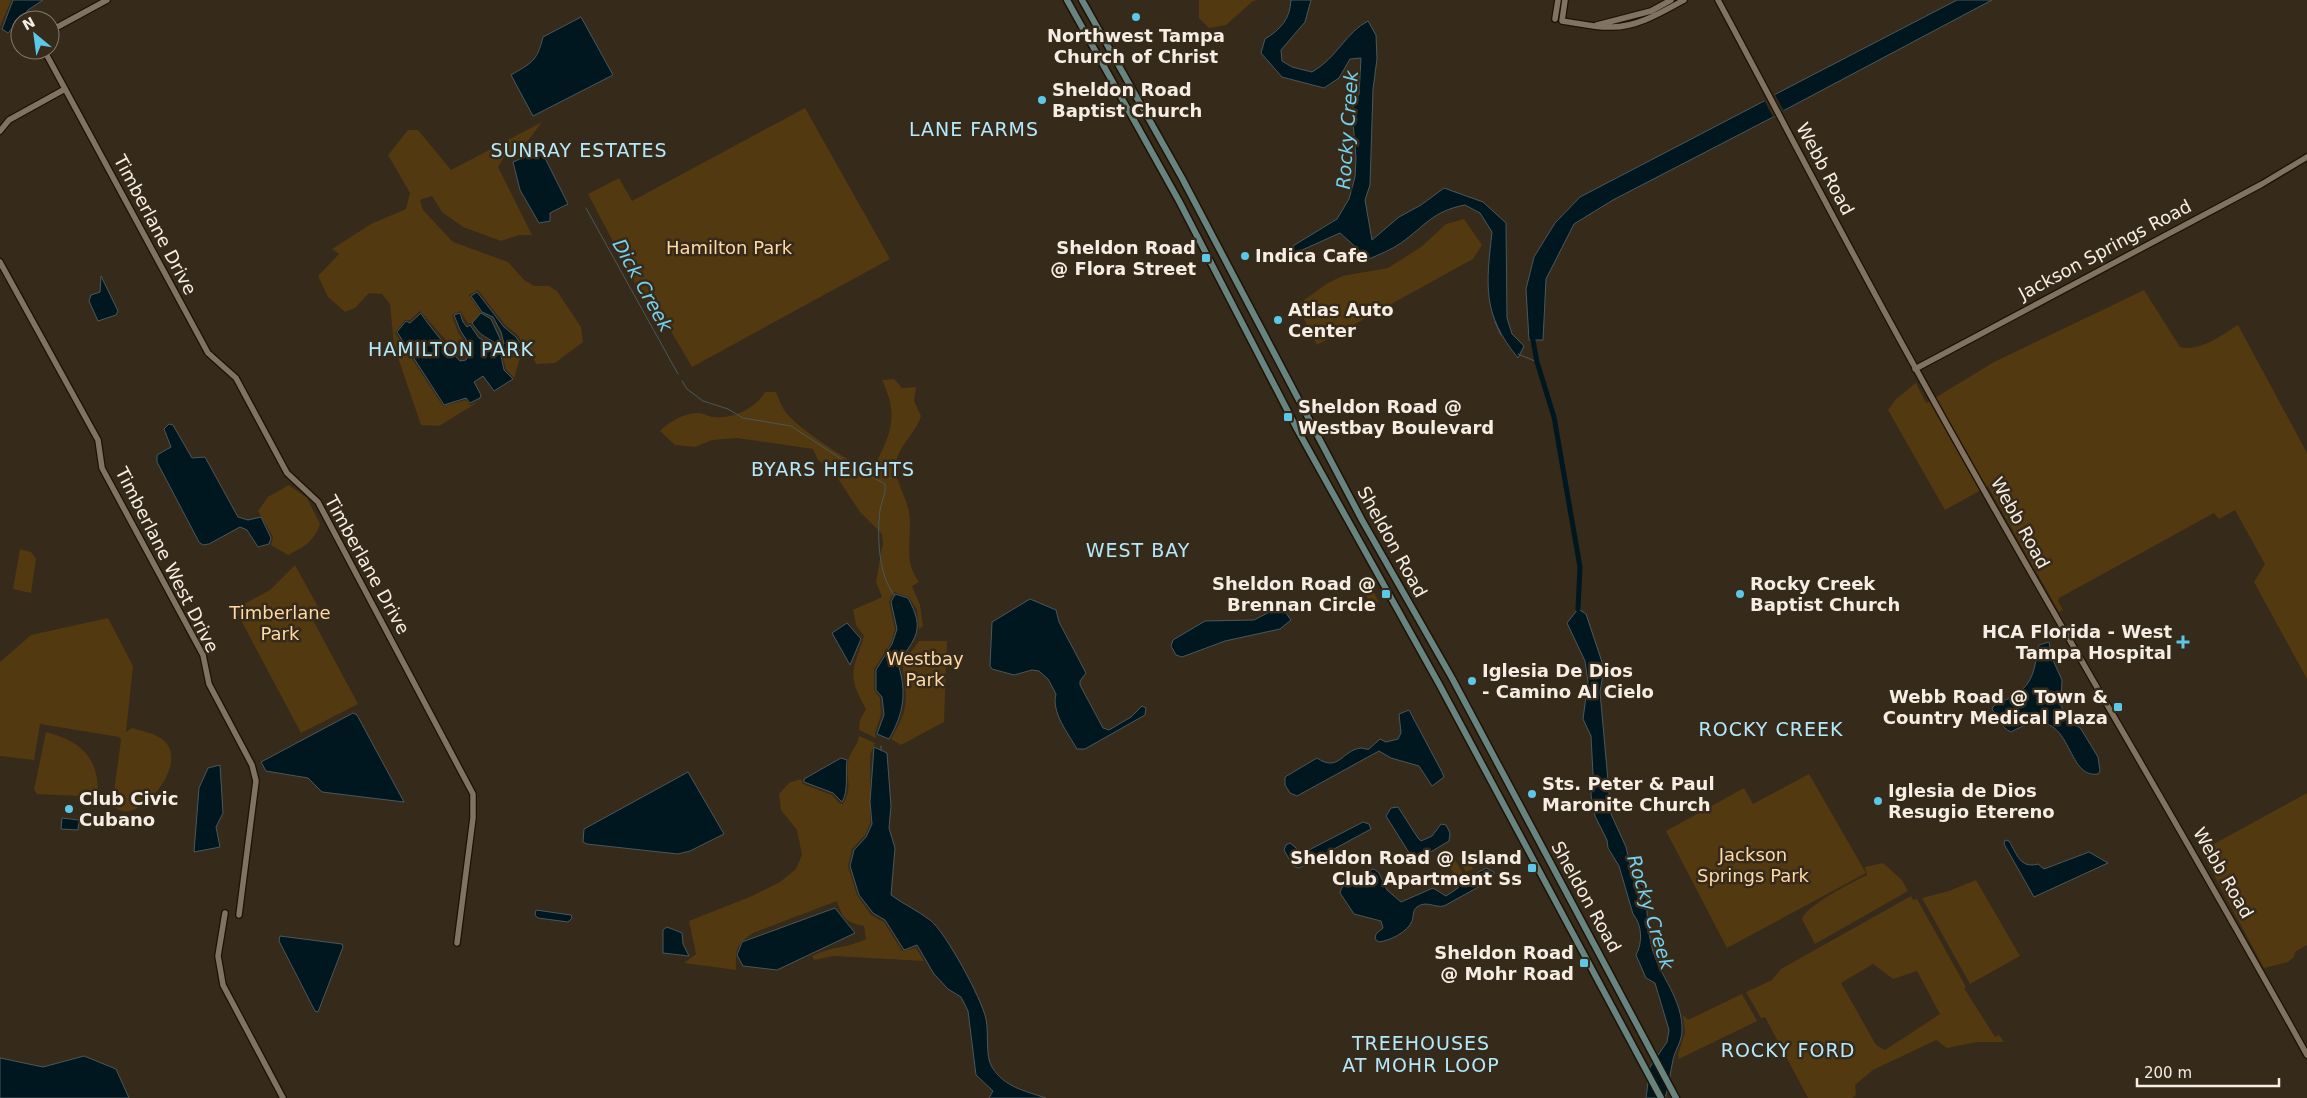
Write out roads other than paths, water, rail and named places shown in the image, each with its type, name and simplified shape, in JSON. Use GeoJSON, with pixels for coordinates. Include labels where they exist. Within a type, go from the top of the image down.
{"type":"FeatureCollection","features":[{"type":"Feature","properties":{"kind":"main road","name":"Sheldon Road"},"geometry":{"type":"LineString","coordinates":[[1067,0],[1218,273],[1297,429],[1439,684],[1660,1098]]}},
{"type":"Feature","properties":{"kind":"main road","name":"Sheldon Road"},"geometry":{"type":"LineString","coordinates":[[1082,0],[1182,178],[1362,520],[1477,724],[1676,1098]]}},
{"type":"Feature","properties":{"kind":"main road"},"geometry":{"type":"LineString","coordinates":[[1106,70],[1118,63]]}},
{"type":"Feature","properties":{"kind":"street"},"geometry":{"type":"LineString","coordinates":[[60,26],[107,0]]}},
{"type":"Feature","properties":{"kind":"street"},"geometry":{"type":"LineString","coordinates":[[1555,19],[1558,0]]}},
{"type":"Feature","properties":{"kind":"street"},"geometry":{"type":"LineString","coordinates":[[1565,0],[1562,21],[1614,27],[1629,25],[1655,16],[1684,0]]}},
{"type":"Feature","properties":{"kind":"street"},"geometry":{"type":"LineString","coordinates":[[1595,26],[1651,11],[1671,0]]}},
{"type":"Feature","properties":{"kind":"street","name":"Webb Road"},"geometry":{"type":"LineString","coordinates":[[1718,0],[1915,368],[2055,615],[2207,874],[2307,1055]]}},
{"type":"Feature","properties":{"kind":"street","name":"Timberlane Drive"},"geometry":{"type":"LineString","coordinates":[[49,60],[208,353],[236,378],[287,473],[318,502],[473,794],[475,804],[457,943]]}},
{"type":"Feature","properties":{"kind":"street"},"geometry":{"type":"LineString","coordinates":[[0,131],[9,120],[65,89]]}},
{"type":"Feature","properties":{"kind":"street","name":"Jackson Springs Road"},"geometry":{"type":"LineString","coordinates":[[1915,368],[2262,184],[2307,157]]}},
{"type":"Feature","properties":{"kind":"street","name":"Timberlane West Drive"},"geometry":{"type":"LineString","coordinates":[[0,262],[98,440],[102,468],[203,655],[209,684],[252,765],[256,781],[239,915]]}},
{"type":"Feature","properties":{"kind":"street"},"geometry":{"type":"LineString","coordinates":[[225,913],[218,956],[222,986],[282,1098]]}},
{"type":"Feature","properties":{"kind":"water"},"geometry":{"type":"Polygon","coordinates":[[[13,0],[43,0],[28,10],[10,10],[10,31],[8,33],[2,29],[13,0]]]}},
{"type":"Feature","properties":{"kind":"water"},"geometry":{"type":"Polygon","coordinates":[[[1291,0],[1311,0],[1305,22],[1281,50],[1282,61],[1292,67],[1312,72],[1328,60],[1353,32],[1368,21],[1376,35],[1377,59],[1373,89],[1370,185],[1365,200],[1372,240],[1399,217],[1421,205],[1444,188],[1483,202],[1506,223],[1507,318],[1512,334],[1524,346],[1518,358],[1498,327],[1489,299],[1488,268],[1492,232],[1480,213],[1465,205],[1437,215],[1397,245],[1369,259],[1340,233],[1291,255],[1288,249],[1337,219],[1349,199],[1355,177],[1356,158],[1352,110],[1359,94],[1361,58],[1350,59],[1339,78],[1324,88],[1282,77],[1261,53],[1265,39],[1276,31],[1287,18],[1291,0]]]}},
{"type":"Feature","properties":{"kind":"water"},"geometry":{"type":"Polygon","coordinates":[[[1957,0],[1992,0],[1781,112],[1772,96],[1957,0]]]}},
{"type":"Feature","properties":{"kind":"water"},"geometry":{"type":"Polygon","coordinates":[[[581,17],[613,75],[533,116],[511,75],[524,68],[536,57],[543,37],[581,17]]]}},
{"type":"Feature","properties":{"kind":"water"},"geometry":{"type":"Polygon","coordinates":[[[1768,99],[1777,115],[1613,200],[1574,224],[1546,279],[1543,340],[1529,340],[1526,289],[1534,257],[1555,223],[1580,197],[1768,99]]]}},
{"type":"Feature","properties":{"kind":"water"},"geometry":{"type":"Polygon","coordinates":[[[529,155],[544,156],[568,204],[550,213],[550,221],[539,223],[520,190],[513,162],[529,155]]]}},
{"type":"Feature","properties":{"kind":"water"},"geometry":{"type":"Polygon","coordinates":[[[101,276],[118,311],[116,315],[98,321],[89,301],[91,295],[100,292],[101,276]]]}},
{"type":"Feature","properties":{"kind":"water"},"geometry":{"type":"Polygon","coordinates":[[[477,292],[504,327],[516,337],[522,346],[516,355],[503,354],[501,356],[504,370],[513,379],[494,391],[483,376],[474,382],[481,395],[480,398],[470,403],[466,398],[444,405],[397,332],[406,321],[410,323],[421,313],[457,358],[460,361],[466,360],[472,349],[460,330],[454,315],[460,313],[463,322],[467,327],[470,325],[479,338],[499,347],[504,344],[501,332],[493,317],[482,312],[471,296],[477,292]]]}},
{"type":"Feature","properties":{"kind":"water"},"geometry":{"type":"Polygon","coordinates":[[[481,313],[491,319],[502,343],[498,345],[484,336],[472,323],[481,313]]]}},
{"type":"Feature","properties":{"kind":"water"},"geometry":{"type":"Polygon","coordinates":[[[169,424],[173,425],[192,458],[205,457],[238,517],[248,520],[261,517],[271,538],[269,544],[258,547],[247,530],[240,527],[209,544],[203,545],[199,542],[157,462],[157,455],[171,447],[164,429],[169,424]]]}},
{"type":"Feature","properties":{"kind":"water"},"geometry":{"type":"Polygon","coordinates":[[[895,594],[908,598],[917,626],[913,640],[898,664],[901,674],[903,702],[898,720],[889,739],[877,734],[884,715],[882,697],[876,690],[876,670],[892,644],[897,629],[891,602],[895,594]]]}},
{"type":"Feature","properties":{"kind":"water"},"geometry":{"type":"Polygon","coordinates":[[[1030,599],[1056,610],[1059,622],[1086,673],[1080,681],[1080,685],[1103,728],[1109,730],[1131,717],[1142,706],[1146,708],[1145,715],[1085,749],[1077,749],[1058,715],[1055,701],[1056,694],[1048,679],[1039,671],[1032,670],[1014,675],[992,669],[990,666],[992,622],[1030,599]]]}},
{"type":"Feature","properties":{"kind":"water"},"geometry":{"type":"Polygon","coordinates":[[[1281,606],[1291,620],[1280,629],[1225,641],[1182,657],[1176,655],[1171,646],[1173,640],[1205,621],[1254,620],[1281,606]]]}},
{"type":"Feature","properties":{"kind":"water"},"geometry":{"type":"Polygon","coordinates":[[[1578,609],[1586,614],[1604,668],[1600,692],[1611,814],[1626,847],[1630,864],[1639,883],[1646,888],[1649,934],[1652,948],[1660,969],[1675,998],[1681,1019],[1682,1035],[1674,1056],[1665,1098],[1646,1098],[1650,1067],[1667,1042],[1669,1030],[1655,983],[1646,978],[1636,955],[1640,945],[1640,928],[1633,914],[1619,866],[1608,848],[1607,840],[1595,816],[1591,795],[1593,774],[1591,736],[1583,719],[1588,682],[1585,661],[1567,623],[1578,609]]]}},
{"type":"Feature","properties":{"kind":"water"},"geometry":{"type":"Polygon","coordinates":[[[847,623],[861,639],[850,665],[832,633],[847,623]]]}},
{"type":"Feature","properties":{"kind":"water"},"geometry":{"type":"Polygon","coordinates":[[[2049,642],[2052,658],[2062,680],[2061,706],[2070,720],[2081,729],[2098,757],[2100,771],[2098,774],[2087,772],[2078,765],[2065,741],[2057,731],[2047,724],[2032,723],[2011,732],[1999,722],[1992,708],[2026,686],[2033,673],[2039,645],[2049,642]]]}},
{"type":"Feature","properties":{"kind":"water"},"geometry":{"type":"Polygon","coordinates":[[[1409,710],[1444,777],[1432,786],[1419,766],[1391,758],[1379,751],[1297,796],[1290,793],[1285,785],[1285,777],[1317,758],[1324,762],[1336,762],[1355,750],[1361,748],[1369,749],[1380,739],[1386,742],[1398,739],[1401,733],[1399,714],[1409,710]]]}},
{"type":"Feature","properties":{"kind":"water"},"geometry":{"type":"Polygon","coordinates":[[[353,713],[357,715],[404,802],[322,792],[308,778],[266,771],[261,762],[353,713]]]}},
{"type":"Feature","properties":{"kind":"water"},"geometry":{"type":"Polygon","coordinates":[[[874,747],[887,753],[891,806],[889,828],[895,848],[891,895],[930,920],[945,937],[983,1009],[987,1025],[990,1062],[997,1074],[1009,1084],[1046,1098],[989,1098],[993,1091],[976,1075],[968,1011],[961,997],[948,989],[934,974],[917,945],[904,950],[885,920],[873,913],[859,895],[850,866],[854,850],[866,837],[872,824],[870,802],[874,747]]]}},
{"type":"Feature","properties":{"kind":"water"},"geometry":{"type":"Polygon","coordinates":[[[841,758],[847,760],[846,787],[842,802],[833,793],[804,782],[804,779],[841,758]]]}},
{"type":"Feature","properties":{"kind":"water"},"geometry":{"type":"Polygon","coordinates":[[[220,765],[223,813],[216,827],[220,847],[194,852],[199,788],[208,768],[220,765]]]}},
{"type":"Feature","properties":{"kind":"water"},"geometry":{"type":"Polygon","coordinates":[[[688,772],[724,834],[690,851],[678,854],[583,842],[584,829],[688,772]]]}},
{"type":"Feature","properties":{"kind":"water"},"geometry":{"type":"Polygon","coordinates":[[[1398,807],[1421,841],[1432,836],[1441,824],[1446,825],[1450,833],[1449,841],[1419,859],[1413,859],[1386,816],[1391,808],[1398,807]]]}},
{"type":"Feature","properties":{"kind":"water"},"geometry":{"type":"Polygon","coordinates":[[[62,818],[79,820],[78,830],[61,829],[62,818]]]}},
{"type":"Feature","properties":{"kind":"water"},"geometry":{"type":"Polygon","coordinates":[[[1363,822],[1369,824],[1371,829],[1299,868],[1293,866],[1284,850],[1286,845],[1290,843],[1301,852],[1307,851],[1363,822]]]}},
{"type":"Feature","properties":{"kind":"water"},"geometry":{"type":"Polygon","coordinates":[[[2005,840],[2009,841],[2023,862],[2032,865],[2038,864],[2044,869],[2089,852],[2108,863],[2034,897],[2004,844],[2005,840]]]}},
{"type":"Feature","properties":{"kind":"water"},"geometry":{"type":"Polygon","coordinates":[[[1486,868],[1494,872],[1493,879],[1444,906],[1424,904],[1417,907],[1407,929],[1393,938],[1379,942],[1375,939],[1376,934],[1383,928],[1381,921],[1354,914],[1340,893],[1349,881],[1359,874],[1374,869],[1379,873],[1387,890],[1401,902],[1433,888],[1446,896],[1458,888],[1459,883],[1486,868]]]}},
{"type":"Feature","properties":{"kind":"water"},"geometry":{"type":"Polygon","coordinates":[[[835,908],[855,933],[777,970],[743,966],[737,955],[742,942],[835,908]]]}},
{"type":"Feature","properties":{"kind":"water"},"geometry":{"type":"Polygon","coordinates":[[[536,910],[571,915],[572,918],[568,922],[538,918],[535,915],[536,910]]]}},
{"type":"Feature","properties":{"kind":"water"},"geometry":{"type":"Polygon","coordinates":[[[667,927],[682,933],[683,944],[689,956],[663,953],[663,930],[667,927]]]}},
{"type":"Feature","properties":{"kind":"water"},"geometry":{"type":"Polygon","coordinates":[[[280,936],[342,944],[343,947],[318,1012],[315,1011],[279,941],[280,936]]]}},
{"type":"Feature","properties":{"kind":"water"},"geometry":{"type":"Polygon","coordinates":[[[84,1056],[116,1069],[129,1098],[0,1098],[0,1058],[43,1067],[84,1056]]]}},
{"type":"Feature","properties":{"kind":"waterway","name":"Dick Creek"},"geometry":{"type":"LineString","coordinates":[[586,208],[678,374]]}},
{"type":"Feature","properties":{"kind":"waterway","name":"Rocky Creek"},"geometry":{"type":"LineString","coordinates":[[1495,322],[1501,335]]}},
{"type":"Feature","properties":{"kind":"waterway"},"geometry":{"type":"LineString","coordinates":[[1532,335],[1537,362],[1554,417],[1580,567],[1578,609]]}},
{"type":"Feature","properties":{"kind":"waterway","name":"Rocky Creek"},"geometry":{"type":"LineString","coordinates":[[1518,354],[1537,362]]}},
{"type":"Feature","properties":{"kind":"waterway","name":"Dick Creek"},"geometry":{"type":"LineString","coordinates":[[682,381],[687,389],[703,401],[728,409],[743,418],[791,426],[852,466],[885,484],[879,520],[880,555],[885,578],[895,596]]}},
{"type":"Feature","properties":{"kind":"place","name":"Northwest Tampa Church of Christ"},"geometry":{"type":"Point","coordinates":[1136,17]}},
{"type":"Feature","properties":{"kind":"place","name":"Sheldon Road Baptist Church"},"geometry":{"type":"Point","coordinates":[1042,100]}},
{"type":"Feature","properties":{"kind":"place","name":"Indica Cafe"},"geometry":{"type":"Point","coordinates":[1245,256]}},
{"type":"Feature","properties":{"kind":"place","name":"Sheldon Road @ Flora Street"},"geometry":{"type":"Point","coordinates":[1206,258]}},
{"type":"Feature","properties":{"kind":"place","name":"Atlas Auto Center"},"geometry":{"type":"Point","coordinates":[1278,320]}},
{"type":"Feature","properties":{"kind":"place","name":"Sheldon Road @ Westbay Boulevard"},"geometry":{"type":"Point","coordinates":[1288,417]}},
{"type":"Feature","properties":{"kind":"place","name":"Sheldon Road @ Brennan Circle"},"geometry":{"type":"Point","coordinates":[1386,594]}},
{"type":"Feature","properties":{"kind":"place","name":"Rocky Creek Baptist Church"},"geometry":{"type":"Point","coordinates":[1740,594]}},
{"type":"Feature","properties":{"kind":"place","name":"HCA Florida - West Tampa Hospital"},"geometry":{"type":"Point","coordinates":[2183,642]}},
{"type":"Feature","properties":{"kind":"place","name":"Iglesia De Dios - Camino Al Cielo"},"geometry":{"type":"Point","coordinates":[1472,681]}},
{"type":"Feature","properties":{"kind":"place","name":"Webb Road @ Town & Country Medical Plaza"},"geometry":{"type":"Point","coordinates":[2118,707]}},
{"type":"Feature","properties":{"kind":"place","name":"Sts. Peter & Paul Maronite Church"},"geometry":{"type":"Point","coordinates":[1532,794]}},
{"type":"Feature","properties":{"kind":"place","name":"Iglesia de Dios Resugio Etereno"},"geometry":{"type":"Point","coordinates":[1878,801]}},
{"type":"Feature","properties":{"kind":"place","name":"Club Civic Cubano"},"geometry":{"type":"Point","coordinates":[69,809]}},
{"type":"Feature","properties":{"kind":"place","name":"Sheldon Road @ Island Club Apartment Ss"},"geometry":{"type":"Point","coordinates":[1532,868]}},
{"type":"Feature","properties":{"kind":"place","name":"Sheldon Road @ Mohr Road"},"geometry":{"type":"Point","coordinates":[1584,963]}},
{"type":"Feature","properties":{"kind":"district","name":"LANE FARMS"},"geometry":{"type":"Point","coordinates":[974,129]}},
{"type":"Feature","properties":{"kind":"district","name":"SUNRAY ESTATES"},"geometry":{"type":"Point","coordinates":[579,150]}},
{"type":"Feature","properties":{"kind":"district","name":"HAMILTON PARK"},"geometry":{"type":"Point","coordinates":[451,349]}},
{"type":"Feature","properties":{"kind":"district","name":"BYARS HEIGHTS"},"geometry":{"type":"Point","coordinates":[833,469]}},
{"type":"Feature","properties":{"kind":"district","name":"WEST BAY"},"geometry":{"type":"Point","coordinates":[1138,550]}},
{"type":"Feature","properties":{"kind":"district","name":"ROCKY CREEK"},"geometry":{"type":"Point","coordinates":[1771,729]}},
{"type":"Feature","properties":{"kind":"district","name":"ROCKY FORD"},"geometry":{"type":"Point","coordinates":[1788,1050]}},
{"type":"Feature","properties":{"kind":"district","name":"TREEHOUSES AT MOHR LOOP"},"geometry":{"type":"Point","coordinates":[1421,1054]}},
{"type":"Feature","properties":{"kind":"park label","name":"Hamilton Park"},"geometry":{"type":"Point","coordinates":[729,248]}},
{"type":"Feature","properties":{"kind":"park label","name":"Timberlane Park"},"geometry":{"type":"Point","coordinates":[280,623]}},
{"type":"Feature","properties":{"kind":"park label","name":"Westbay Park"},"geometry":{"type":"Point","coordinates":[925,670]}},
{"type":"Feature","properties":{"kind":"park label","name":"Jackson Springs Park"},"geometry":{"type":"Point","coordinates":[1753,865]}}]}
